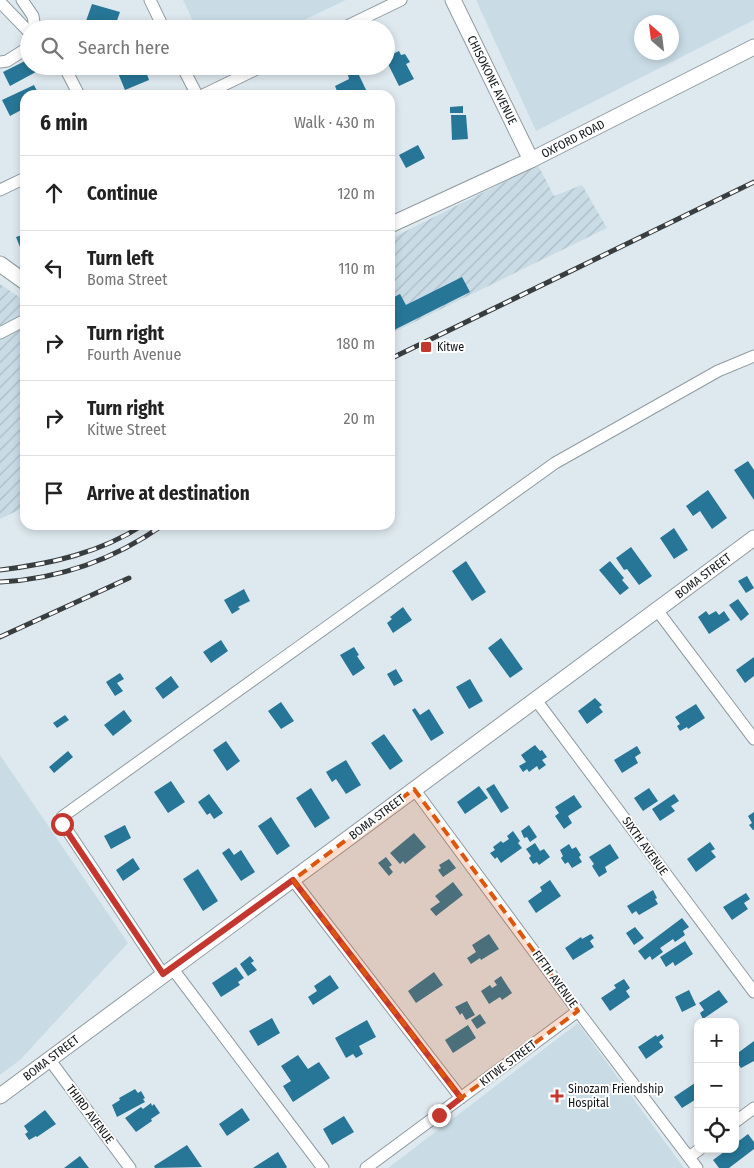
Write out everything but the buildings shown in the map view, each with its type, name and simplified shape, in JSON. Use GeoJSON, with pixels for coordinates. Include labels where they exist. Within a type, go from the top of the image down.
{"type":"FeatureCollection","features":[{"type":"Feature","properties":{"kind":"street"},"geometry":{"type":"LineString","coordinates":[[22,0],[34,20]]}},
{"type":"Feature","properties":{"kind":"street"},"geometry":{"type":"LineString","coordinates":[[150,0],[160,20]]}},
{"type":"Feature","properties":{"kind":"street"},"geometry":{"type":"LineString","coordinates":[[360,20],[401,0]]}},
{"type":"Feature","properties":{"kind":"street","name":"CHISOKONE AVENUE"},"geometry":{"type":"LineString","coordinates":[[453,0],[531,160]]}},
{"type":"Feature","properties":{"kind":"street"},"geometry":{"type":"LineString","coordinates":[[0,2],[20,23]]}},
{"type":"Feature","properties":{"kind":"street","name":"OXFORD ROAD"},"geometry":{"type":"LineString","coordinates":[[395,223],[531,160],[754,47]]}},
{"type":"Feature","properties":{"kind":"street"},"geometry":{"type":"LineString","coordinates":[[0,62],[20,52]]}},
{"type":"Feature","properties":{"kind":"street"},"geometry":{"type":"LineString","coordinates":[[69,75],[76,90]]}},
{"type":"Feature","properties":{"kind":"street"},"geometry":{"type":"LineString","coordinates":[[187,75],[194,90]]}},
{"type":"Feature","properties":{"kind":"street"},"geometry":{"type":"LineString","coordinates":[[213,90],[244,75]]}},
{"type":"Feature","properties":{"kind":"street"},"geometry":{"type":"LineString","coordinates":[[0,190],[20,180]]}},
{"type":"Feature","properties":{"kind":"street"},"geometry":{"type":"LineString","coordinates":[[0,264],[20,278]]}},
{"type":"Feature","properties":{"kind":"street"},"geometry":{"type":"LineString","coordinates":[[0,333],[20,323]]}},
{"type":"Feature","properties":{"kind":"street"},"geometry":{"type":"LineString","coordinates":[[323,1168],[168,971],[62,824],[62,816],[555,463],[718,371],[754,356]]}},
{"type":"Feature","properties":{"kind":"street","name":"BOMA STREET"},"geometry":{"type":"LineString","coordinates":[[0,1096],[754,538]]}},
{"type":"Feature","properties":{"kind":"street"},"geometry":{"type":"LineString","coordinates":[[657,610],[754,739]]}},
{"type":"Feature","properties":{"kind":"street","name":"SIXTH AVENUE"},"geometry":{"type":"LineString","coordinates":[[536,700],[754,992]]}},
{"type":"Feature","properties":{"kind":"street","name":"FIFTH AVENUE"},"geometry":{"type":"LineString","coordinates":[[414,789],[697,1168]]}},
{"type":"Feature","properties":{"kind":"street"},"geometry":{"type":"LineString","coordinates":[[293,880],[461,1098]]}},
{"type":"Feature","properties":{"kind":"street","name":"KITWE STREET"},"geometry":{"type":"LineString","coordinates":[[366,1168],[578,1010]]}},
{"type":"Feature","properties":{"kind":"street","name":"THIRD AVENUE"},"geometry":{"type":"LineString","coordinates":[[49,1060],[130,1168]]}},
{"type":"Feature","properties":{"kind":"street"},"geometry":{"type":"LineString","coordinates":[[739,1119],[754,1108]]}},
{"type":"Feature","properties":{"kind":"street"},"geometry":{"type":"LineString","coordinates":[[689,1157],[694,1153]]}},
{"type":"Feature","properties":{"kind":"highlighted area"},"geometry":{"type":"Polygon","coordinates":[[[414,789],[578,1011],[461,1098],[293,880],[414,789]]]}},
{"type":"Feature","properties":{"kind":"shaded area"},"geometry":{"type":"Polygon","coordinates":[[[183,0],[346,0],[304,20],[193,20],[183,0]]]}},
{"type":"Feature","properties":{"kind":"shaded area"},"geometry":{"type":"Polygon","coordinates":[[[476,0],[754,0],[754,20],[679,58],[679,15],[634,15],[634,60],[675,60],[536,131],[476,0]]]}},
{"type":"Feature","properties":{"kind":"shaded area"},"geometry":{"type":"Polygon","coordinates":[[[538,165],[554,196],[582,185],[607,228],[395,332],[395,236],[538,165]]]}},
{"type":"Feature","properties":{"kind":"shaded area"},"geometry":{"type":"Polygon","coordinates":[[[0,284],[20,298],[20,509],[0,519],[0,284]]]}},
{"type":"Feature","properties":{"kind":"shaded area"},"geometry":{"type":"Polygon","coordinates":[[[0,755],[128,943],[20,1060],[0,1075],[0,755]]]}},
{"type":"Feature","properties":{"kind":"shaded area","name":"Sinozam Friendship Hospital"},"geometry":{"type":"Polygon","coordinates":[[[578,1023],[684,1168],[388,1168],[578,1023]]]}},
{"type":"Feature","properties":{"kind":"railway"},"geometry":{"type":"LineString","coordinates":[[395,357],[754,182]]}},
{"type":"Feature","properties":{"kind":"railway"},"geometry":{"type":"LineString","coordinates":[[0,570],[56,561],[74,556],[110,543],[135,530]]}},
{"type":"Feature","properties":{"kind":"railway"},"geometry":{"type":"LineString","coordinates":[[0,582],[44,577],[86,565],[126,548],[156,530]]}},
{"type":"Feature","properties":{"kind":"railway"},"geometry":{"type":"LineString","coordinates":[[0,637],[129,578]]}},
{"type":"Feature","properties":{"kind":"place","name":"Kitwe"},"geometry":{"type":"Point","coordinates":[426,347]}},
{"type":"Feature","properties":{"kind":"place","name":"Sinozam Friendship Hospital"},"geometry":{"type":"Point","coordinates":[557,1096]}},
{"type":"Feature","properties":{"kind":"route"},"geometry":{"type":"LineString","coordinates":[[62,824],[163,974],[293,880],[461,1098],[439,1115]]}}]}
